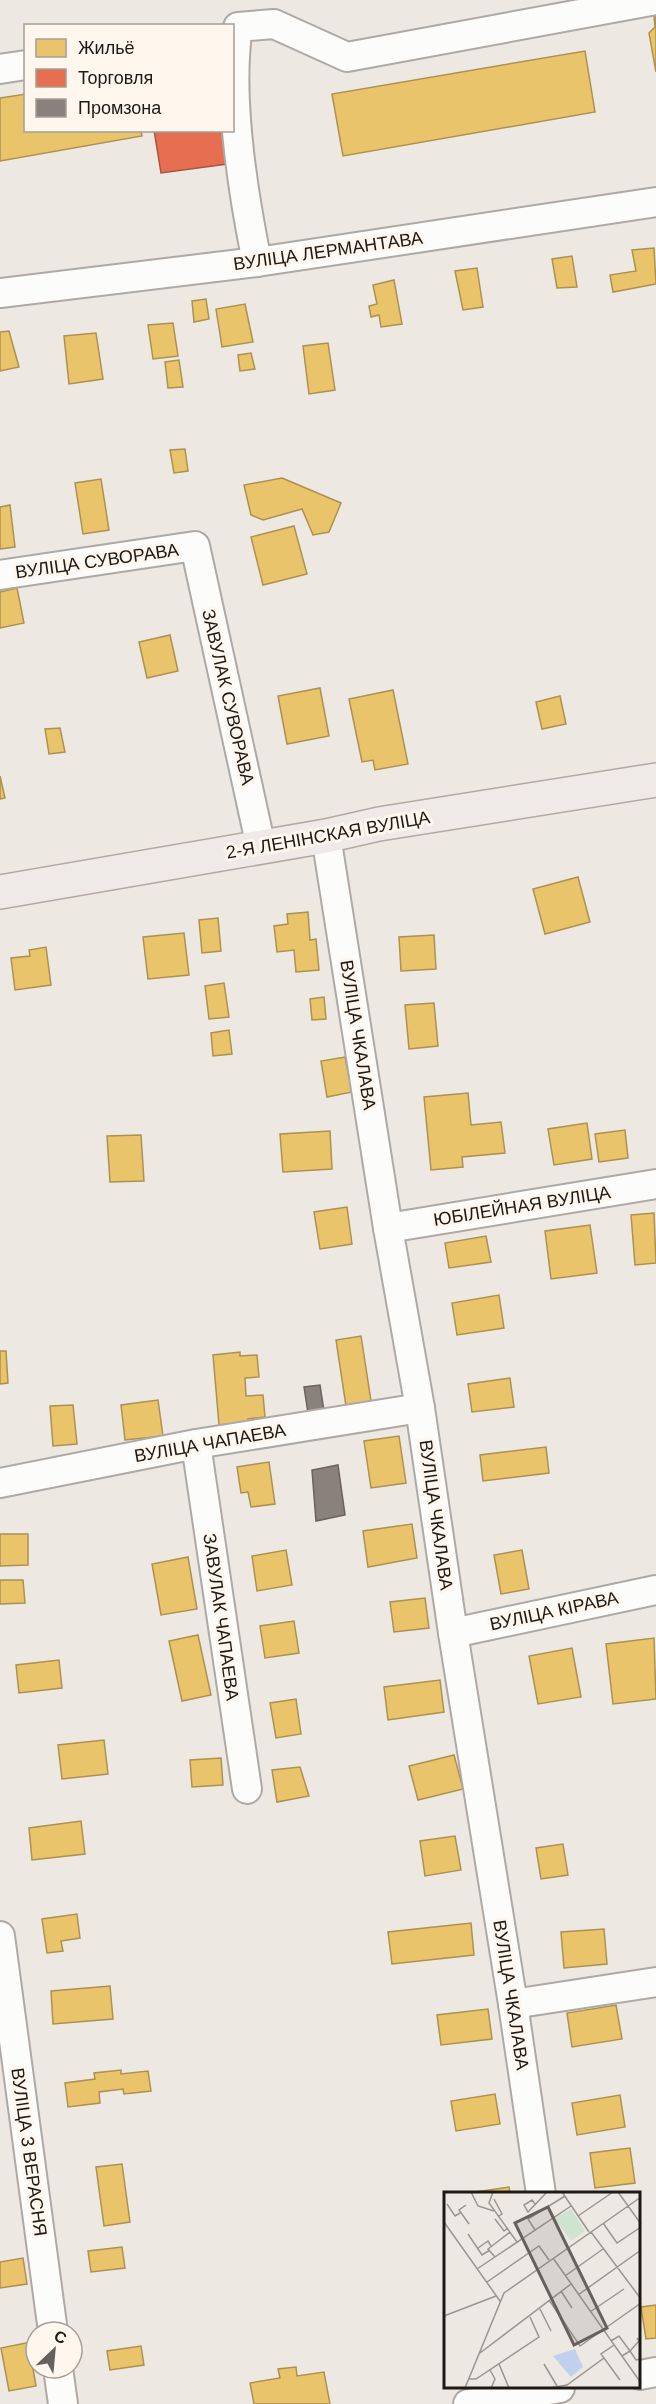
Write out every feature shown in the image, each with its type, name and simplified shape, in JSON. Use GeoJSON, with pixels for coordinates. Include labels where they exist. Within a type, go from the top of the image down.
{"type":"FeatureCollection","features":[{"type":"Feature","properties":{"kind":"main road","name":"2-Я ЛЕНІНСКАЯ ВУЛІЦА"},"geometry":{"type":"LineString","coordinates":[[0,892],[326,836],[380,824],[656,780]]}},
{"type":"Feature","properties":{"kind":"street"},"geometry":{"type":"LineString","coordinates":[[234,44],[235,27],[277,12],[347,57],[656,0]]}},
{"type":"Feature","properties":{"kind":"street"},"geometry":{"type":"LineString","coordinates":[[0,69],[24,65]]}},
{"type":"Feature","properties":{"kind":"street"},"geometry":{"type":"LineString","coordinates":[[234,72],[246,207],[257,262]]}},
{"type":"Feature","properties":{"kind":"street","name":"ВУЛІЦА ЛЕРМАНТАВА"},"geometry":{"type":"LineString","coordinates":[[0,293],[257,262],[656,202]]}},
{"type":"Feature","properties":{"kind":"street","name":"ВУЛІЦА СУВОРАВА"},"geometry":{"type":"LineString","coordinates":[[0,575],[195,546]]}},
{"type":"Feature","properties":{"kind":"street","name":"ЗАВУЛАК СУВОРАВА"},"geometry":{"type":"LineString","coordinates":[[195,546],[261,847]]}},
{"type":"Feature","properties":{"kind":"street","name":"ВУЛІЦА ЧКАЛАВА"},"geometry":{"type":"LineString","coordinates":[[326,836],[388,1228],[420,1408],[541,2192]]}},
{"type":"Feature","properties":{"kind":"street","name":"ЮБІЛЕЙНАЯ ВУЛІЦА"},"geometry":{"type":"LineString","coordinates":[[388,1228],[656,1184]]}},
{"type":"Feature","properties":{"kind":"street","name":"ВУЛІЦА ЧАПАЕВА"},"geometry":{"type":"LineString","coordinates":[[0,1483],[196,1444],[420,1408]]}},
{"type":"Feature","properties":{"kind":"street","name":"ЗАВУЛАК ЧАПАЕВА"},"geometry":{"type":"LineString","coordinates":[[196,1444],[247,1789]]}},
{"type":"Feature","properties":{"kind":"street","name":"ВУЛІЦА КІРАВА"},"geometry":{"type":"LineString","coordinates":[[453,1633],[656,1590]]}},
{"type":"Feature","properties":{"kind":"street","name":"ВУЛІЦА 3 ВЕРАСНЯ"},"geometry":{"type":"LineString","coordinates":[[0,1936],[51,2320]]}},
{"type":"Feature","properties":{"kind":"street"},"geometry":{"type":"LineString","coordinates":[[513,2004],[656,1982]]}},
{"type":"Feature","properties":{"kind":"street"},"geometry":{"type":"LineString","coordinates":[[641,2375],[656,2372]]}},
{"type":"Feature","properties":{"kind":"street"},"geometry":{"type":"LineString","coordinates":[[60,2380],[63,2404]]}},
{"type":"Feature","properties":{"kind":"street"},"geometry":{"type":"LineString","coordinates":[[468,2404],[554,2389]]}},
{"type":"Feature","properties":{"kind":"street"},"geometry":{"type":"LineString","coordinates":[[569,2389],[572,2404]]}},
{"type":"Feature","properties":{"kind":"building: Жильё"},"geometry":{"type":"Polygon","coordinates":[[[654,16],[656,16],[656,72],[649,33],[655,27],[654,16]]]}},
{"type":"Feature","properties":{"kind":"building: Жильё"},"geometry":{"type":"Polygon","coordinates":[[[585,51],[595,112],[343,156],[332,94],[585,51]]]}},
{"type":"Feature","properties":{"kind":"building: Жильё"},"geometry":{"type":"Polygon","coordinates":[[[24,94],[24,132],[141,132],[142,136],[0,161],[0,98],[24,94]]]}},
{"type":"Feature","properties":{"kind":"building: Жильё"},"geometry":{"type":"Polygon","coordinates":[[[654,248],[656,284],[613,292],[610,275],[636,271],[632,250],[654,248]]]}},
{"type":"Feature","properties":{"kind":"building: Жильё"},"geometry":{"type":"Polygon","coordinates":[[[572,256],[577,287],[557,288],[552,259],[572,256]]]}},
{"type":"Feature","properties":{"kind":"building: Жильё"},"geometry":{"type":"Polygon","coordinates":[[[477,268],[483,307],[463,310],[455,271],[477,268]]]}},
{"type":"Feature","properties":{"kind":"building: Жильё"},"geometry":{"type":"Polygon","coordinates":[[[394,280],[402,324],[381,327],[379,315],[371,317],[369,306],[377,304],[373,285],[394,280]]]}},
{"type":"Feature","properties":{"kind":"building: Жильё"},"geometry":{"type":"Polygon","coordinates":[[[206,299],[209,319],[194,322],[192,301],[206,299]]]}},
{"type":"Feature","properties":{"kind":"building: Жильё"},"geometry":{"type":"Polygon","coordinates":[[[245,304],[253,342],[222,347],[216,309],[245,304]]]}},
{"type":"Feature","properties":{"kind":"building: Жильё"},"geometry":{"type":"Polygon","coordinates":[[[173,323],[178,356],[153,359],[148,325],[173,323]]]}},
{"type":"Feature","properties":{"kind":"building: Жильё"},"geometry":{"type":"Polygon","coordinates":[[[9,331],[19,367],[0,371],[0,332],[9,331]]]}},
{"type":"Feature","properties":{"kind":"building: Жильё"},"geometry":{"type":"Polygon","coordinates":[[[96,333],[103,379],[69,384],[64,336],[96,333]]]}},
{"type":"Feature","properties":{"kind":"building: Жильё"},"geometry":{"type":"Polygon","coordinates":[[[328,343],[335,390],[309,394],[303,346],[328,343]]]}},
{"type":"Feature","properties":{"kind":"building: Жильё"},"geometry":{"type":"Polygon","coordinates":[[[251,353],[255,369],[240,371],[238,355],[251,353]]]}},
{"type":"Feature","properties":{"kind":"building: Жильё"},"geometry":{"type":"Polygon","coordinates":[[[179,360],[183,387],[168,388],[165,362],[179,360]]]}},
{"type":"Feature","properties":{"kind":"building: Жильё"},"geometry":{"type":"Polygon","coordinates":[[[185,449],[188,471],[174,473],[170,450],[185,449]]]}},
{"type":"Feature","properties":{"kind":"building: Жильё"},"geometry":{"type":"Polygon","coordinates":[[[282,478],[341,503],[329,532],[313,535],[302,509],[263,520],[251,515],[244,485],[282,478]]]}},
{"type":"Feature","properties":{"kind":"building: Жильё"},"geometry":{"type":"Polygon","coordinates":[[[101,479],[109,530],[83,534],[75,483],[101,479]]]}},
{"type":"Feature","properties":{"kind":"building: Жильё"},"geometry":{"type":"Polygon","coordinates":[[[10,505],[15,547],[0,549],[0,507],[10,505]]]}},
{"type":"Feature","properties":{"kind":"building: Жильё"},"geometry":{"type":"Polygon","coordinates":[[[294,526],[307,574],[263,585],[251,537],[294,526]]]}},
{"type":"Feature","properties":{"kind":"building: Жильё"},"geometry":{"type":"Polygon","coordinates":[[[17,588],[24,623],[0,628],[0,592],[17,588]]]}},
{"type":"Feature","properties":{"kind":"building: Жильё"},"geometry":{"type":"Polygon","coordinates":[[[170,635],[178,671],[147,678],[139,642],[170,635]]]}},
{"type":"Feature","properties":{"kind":"building: Жильё"},"geometry":{"type":"Polygon","coordinates":[[[320,688],[329,736],[287,744],[278,696],[320,688]]]}},
{"type":"Feature","properties":{"kind":"building: Жильё"},"geometry":{"type":"Polygon","coordinates":[[[393,690],[408,764],[375,770],[373,760],[362,762],[349,699],[393,690]]]}},
{"type":"Feature","properties":{"kind":"building: Жильё"},"geometry":{"type":"Polygon","coordinates":[[[560,696],[566,724],[542,729],[536,702],[560,696]]]}},
{"type":"Feature","properties":{"kind":"building: Жильё"},"geometry":{"type":"Polygon","coordinates":[[[60,728],[65,752],[49,754],[45,729],[60,728]]]}},
{"type":"Feature","properties":{"kind":"building: Жильё"},"geometry":{"type":"Polygon","coordinates":[[[0,776],[5,798],[0,799],[0,776]]]}},
{"type":"Feature","properties":{"kind":"building: Жильё"},"geometry":{"type":"Polygon","coordinates":[[[578,877],[590,922],[545,934],[533,889],[578,877]]]}},
{"type":"Feature","properties":{"kind":"building: Жильё"},"geometry":{"type":"Polygon","coordinates":[[[308,912],[310,940],[316,939],[319,970],[296,972],[294,950],[277,952],[274,926],[288,924],[287,914],[308,912]]]}},
{"type":"Feature","properties":{"kind":"building: Жильё"},"geometry":{"type":"Polygon","coordinates":[[[218,918],[221,951],[202,953],[199,920],[218,918]]]}},
{"type":"Feature","properties":{"kind":"building: Жильё"},"geometry":{"type":"Polygon","coordinates":[[[184,933],[189,975],[148,979],[143,937],[184,933]]]}},
{"type":"Feature","properties":{"kind":"building: Жильё"},"geometry":{"type":"Polygon","coordinates":[[[434,935],[436,969],[401,971],[399,937],[434,935]]]}},
{"type":"Feature","properties":{"kind":"building: Жильё"},"geometry":{"type":"Polygon","coordinates":[[[46,947],[51,985],[15,990],[11,958],[30,956],[29,950],[46,947]]]}},
{"type":"Feature","properties":{"kind":"building: Жильё"},"geometry":{"type":"Polygon","coordinates":[[[224,983],[229,1017],[209,1019],[205,986],[224,983]]]}},
{"type":"Feature","properties":{"kind":"building: Жильё"},"geometry":{"type":"Polygon","coordinates":[[[324,997],[326,1019],[312,1020],[310,999],[324,997]]]}},
{"type":"Feature","properties":{"kind":"building: Жильё"},"geometry":{"type":"Polygon","coordinates":[[[434,1003],[438,1046],[409,1049],[405,1005],[434,1003]]]}},
{"type":"Feature","properties":{"kind":"building: Жильё"},"geometry":{"type":"Polygon","coordinates":[[[229,1030],[232,1054],[213,1056],[211,1033],[229,1030]]]}},
{"type":"Feature","properties":{"kind":"building: Жильё"},"geometry":{"type":"Polygon","coordinates":[[[345,1057],[352,1092],[327,1097],[321,1061],[345,1057]]]}},
{"type":"Feature","properties":{"kind":"building: Жильё"},"geometry":{"type":"Polygon","coordinates":[[[468,1093],[471,1125],[501,1122],[505,1153],[462,1157],[463,1167],[431,1170],[424,1097],[468,1093]]]}},
{"type":"Feature","properties":{"kind":"building: Жильё"},"geometry":{"type":"Polygon","coordinates":[[[587,1123],[592,1159],[554,1165],[548,1129],[587,1123]]]}},
{"type":"Feature","properties":{"kind":"building: Жильё"},"geometry":{"type":"Polygon","coordinates":[[[625,1130],[628,1158],[599,1162],[595,1134],[625,1130]]]}},
{"type":"Feature","properties":{"kind":"building: Жильё"},"geometry":{"type":"Polygon","coordinates":[[[330,1131],[332,1169],[283,1172],[280,1134],[330,1131]]]}},
{"type":"Feature","properties":{"kind":"building: Жильё"},"geometry":{"type":"Polygon","coordinates":[[[141,1135],[144,1181],[110,1182],[107,1136],[141,1135]]]}},
{"type":"Feature","properties":{"kind":"building: Жильё"},"geometry":{"type":"Polygon","coordinates":[[[347,1207],[352,1244],[320,1249],[314,1212],[347,1207]]]}},
{"type":"Feature","properties":{"kind":"building: Жильё"},"geometry":{"type":"Polygon","coordinates":[[[654,1213],[656,1263],[635,1265],[631,1215],[654,1213]]]}},
{"type":"Feature","properties":{"kind":"building: Жильё"},"geometry":{"type":"Polygon","coordinates":[[[590,1225],[597,1273],[551,1279],[545,1231],[590,1225]]]}},
{"type":"Feature","properties":{"kind":"building: Жильё"},"geometry":{"type":"Polygon","coordinates":[[[486,1236],[491,1262],[449,1268],[445,1243],[486,1236]]]}},
{"type":"Feature","properties":{"kind":"building: Жильё"},"geometry":{"type":"Polygon","coordinates":[[[499,1295],[504,1328],[457,1335],[452,1303],[499,1295]]]}},
{"type":"Feature","properties":{"kind":"building: Жильё"},"geometry":{"type":"Polygon","coordinates":[[[361,1336],[371,1401],[346,1406],[336,1340],[361,1336]]]}},
{"type":"Feature","properties":{"kind":"building: Жильё"},"geometry":{"type":"Polygon","coordinates":[[[0,1351],[6,1351],[8,1383],[0,1384],[0,1351]]]}},
{"type":"Feature","properties":{"kind":"building: Жильё"},"geometry":{"type":"Polygon","coordinates":[[[240,1352],[240,1356],[257,1355],[259,1377],[245,1378],[246,1396],[263,1395],[265,1417],[248,1419],[248,1422],[219,1425],[213,1355],[240,1352]]]}},
{"type":"Feature","properties":{"kind":"building: Жильё"},"geometry":{"type":"Polygon","coordinates":[[[510,1378],[514,1407],[472,1412],[468,1384],[510,1378]]]}},
{"type":"Feature","properties":{"kind":"building: Жильё"},"geometry":{"type":"Polygon","coordinates":[[[158,1400],[163,1436],[125,1440],[121,1405],[158,1400]]]}},
{"type":"Feature","properties":{"kind":"building: Жильё"},"geometry":{"type":"Polygon","coordinates":[[[73,1405],[77,1444],[53,1446],[50,1406],[73,1405]]]}},
{"type":"Feature","properties":{"kind":"building: Жильё"},"geometry":{"type":"Polygon","coordinates":[[[399,1436],[406,1483],[371,1488],[364,1441],[399,1436]]]}},
{"type":"Feature","properties":{"kind":"building: Жильё"},"geometry":{"type":"Polygon","coordinates":[[[546,1447],[549,1473],[483,1481],[480,1455],[546,1447]]]}},
{"type":"Feature","properties":{"kind":"building: Жильё"},"geometry":{"type":"Polygon","coordinates":[[[269,1462],[275,1504],[251,1507],[248,1492],[241,1493],[237,1467],[269,1462]]]}},
{"type":"Feature","properties":{"kind":"building: Жильё"},"geometry":{"type":"Polygon","coordinates":[[[412,1524],[417,1558],[368,1567],[363,1531],[412,1524]]]}},
{"type":"Feature","properties":{"kind":"building: Жильё"},"geometry":{"type":"Polygon","coordinates":[[[0,1534],[28,1534],[28,1565],[0,1566],[0,1534]]]}},
{"type":"Feature","properties":{"kind":"building: Жильё"},"geometry":{"type":"Polygon","coordinates":[[[286,1550],[292,1585],[257,1591],[252,1556],[286,1550]]]}},
{"type":"Feature","properties":{"kind":"building: Жильё"},"geometry":{"type":"Polygon","coordinates":[[[522,1550],[529,1589],[501,1594],[494,1555],[522,1550]]]}},
{"type":"Feature","properties":{"kind":"building: Жильё"},"geometry":{"type":"Polygon","coordinates":[[[188,1557],[197,1609],[161,1615],[152,1564],[188,1557]]]}},
{"type":"Feature","properties":{"kind":"building: Жильё"},"geometry":{"type":"Polygon","coordinates":[[[0,1580],[23,1580],[25,1603],[0,1604],[0,1580]]]}},
{"type":"Feature","properties":{"kind":"building: Жильё"},"geometry":{"type":"Polygon","coordinates":[[[425,1598],[429,1628],[394,1632],[390,1602],[425,1598]]]}},
{"type":"Feature","properties":{"kind":"building: Жильё"},"geometry":{"type":"Polygon","coordinates":[[[294,1621],[299,1653],[265,1658],[260,1626],[294,1621]]]}},
{"type":"Feature","properties":{"kind":"building: Жильё"},"geometry":{"type":"Polygon","coordinates":[[[198,1635],[211,1695],[182,1701],[169,1641],[198,1635]]]}},
{"type":"Feature","properties":{"kind":"building: Жильё"},"geometry":{"type":"Polygon","coordinates":[[[654,1638],[656,1699],[613,1704],[606,1644],[654,1638]]]}},
{"type":"Feature","properties":{"kind":"building: Жильё"},"geometry":{"type":"Polygon","coordinates":[[[572,1648],[581,1697],[538,1704],[529,1656],[572,1648]]]}},
{"type":"Feature","properties":{"kind":"building: Жильё"},"geometry":{"type":"Polygon","coordinates":[[[59,1660],[62,1688],[19,1693],[16,1665],[59,1660]]]}},
{"type":"Feature","properties":{"kind":"building: Жильё"},"geometry":{"type":"Polygon","coordinates":[[[440,1680],[444,1712],[388,1720],[384,1687],[440,1680]]]}},
{"type":"Feature","properties":{"kind":"building: Жильё"},"geometry":{"type":"Polygon","coordinates":[[[296,1699],[301,1734],[276,1738],[270,1703],[296,1699]]]}},
{"type":"Feature","properties":{"kind":"building: Жильё"},"geometry":{"type":"Polygon","coordinates":[[[104,1740],[108,1774],[62,1779],[58,1745],[104,1740]]]}},
{"type":"Feature","properties":{"kind":"building: Жильё"},"geometry":{"type":"Polygon","coordinates":[[[454,1755],[463,1789],[418,1800],[409,1766],[454,1755]]]}},
{"type":"Feature","properties":{"kind":"building: Жильё"},"geometry":{"type":"Polygon","coordinates":[[[221,1758],[223,1785],[192,1787],[190,1760],[221,1758]]]}},
{"type":"Feature","properties":{"kind":"building: Жильё"},"geometry":{"type":"Polygon","coordinates":[[[300,1767],[309,1796],[277,1802],[272,1770],[300,1767]]]}},
{"type":"Feature","properties":{"kind":"building: Жильё"},"geometry":{"type":"Polygon","coordinates":[[[81,1821],[85,1854],[32,1860],[29,1828],[81,1821]]]}},
{"type":"Feature","properties":{"kind":"building: Жильё"},"geometry":{"type":"Polygon","coordinates":[[[455,1836],[461,1870],[425,1876],[420,1841],[455,1836]]]}},
{"type":"Feature","properties":{"kind":"building: Жильё"},"geometry":{"type":"Polygon","coordinates":[[[563,1844],[568,1875],[541,1879],[536,1848],[563,1844]]]}},
{"type":"Feature","properties":{"kind":"building: Жильё"},"geometry":{"type":"Polygon","coordinates":[[[77,1914],[80,1938],[61,1941],[63,1951],[47,1953],[42,1919],[77,1914]]]}},
{"type":"Feature","properties":{"kind":"building: Жильё"},"geometry":{"type":"Polygon","coordinates":[[[471,1923],[474,1955],[392,1964],[388,1932],[471,1923]]]}},
{"type":"Feature","properties":{"kind":"building: Жильё"},"geometry":{"type":"Polygon","coordinates":[[[604,1929],[607,1964],[564,1968],[561,1932],[604,1929]]]}},
{"type":"Feature","properties":{"kind":"building: Жильё"},"geometry":{"type":"Polygon","coordinates":[[[110,1986],[113,2019],[53,2024],[51,1991],[110,1986]]]}},
{"type":"Feature","properties":{"kind":"building: Жильё"},"geometry":{"type":"Polygon","coordinates":[[[616,2005],[622,2039],[572,2047],[567,2013],[616,2005]]]}},
{"type":"Feature","properties":{"kind":"building: Жильё"},"geometry":{"type":"Polygon","coordinates":[[[488,2009],[492,2039],[441,2045],[437,2015],[488,2009]]]}},
{"type":"Feature","properties":{"kind":"building: Жильё"},"geometry":{"type":"Polygon","coordinates":[[[121,2070],[121,2074],[148,2071],[151,2091],[124,2094],[123,2089],[99,2092],[100,2103],[68,2107],[65,2083],[95,2079],[94,2073],[121,2070]]]}},
{"type":"Feature","properties":{"kind":"building: Жильё"},"geometry":{"type":"Polygon","coordinates":[[[495,2094],[500,2124],[456,2131],[451,2101],[495,2094]]]}},
{"type":"Feature","properties":{"kind":"building: Жильё"},"geometry":{"type":"Polygon","coordinates":[[[620,2095],[625,2127],[577,2135],[572,2103],[620,2095]]]}},
{"type":"Feature","properties":{"kind":"building: Жильё"},"geometry":{"type":"Polygon","coordinates":[[[630,2148],[635,2183],[595,2188],[590,2153],[630,2148]]]}},
{"type":"Feature","properties":{"kind":"building: Жильё"},"geometry":{"type":"Polygon","coordinates":[[[122,2164],[130,2222],[104,2226],[96,2167],[122,2164]]]}},
{"type":"Feature","properties":{"kind":"building: Жильё"},"geometry":{"type":"Polygon","coordinates":[[[509,2187],[510,2192],[476,2192],[509,2187]]]}},
{"type":"Feature","properties":{"kind":"building: Жильё"},"geometry":{"type":"Polygon","coordinates":[[[122,2247],[125,2268],[91,2272],[88,2251],[122,2247]]]}},
{"type":"Feature","properties":{"kind":"building: Жильё"},"geometry":{"type":"Polygon","coordinates":[[[23,2258],[27,2284],[0,2288],[0,2262],[23,2258]]]}},
{"type":"Feature","properties":{"kind":"building: Жильё"},"geometry":{"type":"Polygon","coordinates":[[[656,2305],[656,2338],[646,2339],[641,2307],[656,2305]]]}},
{"type":"Feature","properties":{"kind":"building: Жильё"},"geometry":{"type":"Polygon","coordinates":[[[24,2343],[24,2380],[35,2380],[36,2386],[9,2391],[1,2348],[24,2343]]]}},
{"type":"Feature","properties":{"kind":"building: Жильё"},"geometry":{"type":"Polygon","coordinates":[[[141,2346],[144,2365],[110,2370],[107,2351],[141,2346]]]}},
{"type":"Feature","properties":{"kind":"building: Жильё"},"geometry":{"type":"Polygon","coordinates":[[[296,2367],[297,2376],[324,2372],[330,2404],[254,2404],[250,2383],[280,2378],[278,2369],[296,2367]]]}},
{"type":"Feature","properties":{"kind":"building: Торговля"},"geometry":{"type":"Polygon","coordinates":[[[154,132],[222,132],[227,164],[161,173],[154,132]]]}},
{"type":"Feature","properties":{"kind":"building: Промзона"},"geometry":{"type":"Polygon","coordinates":[[[320,1385],[324,1411],[308,1413],[304,1387],[320,1385]]]}},
{"type":"Feature","properties":{"kind":"building: Промзона"},"geometry":{"type":"Polygon","coordinates":[[[338,1465],[345,1515],[316,1521],[312,1470],[338,1465]]]}}]}
